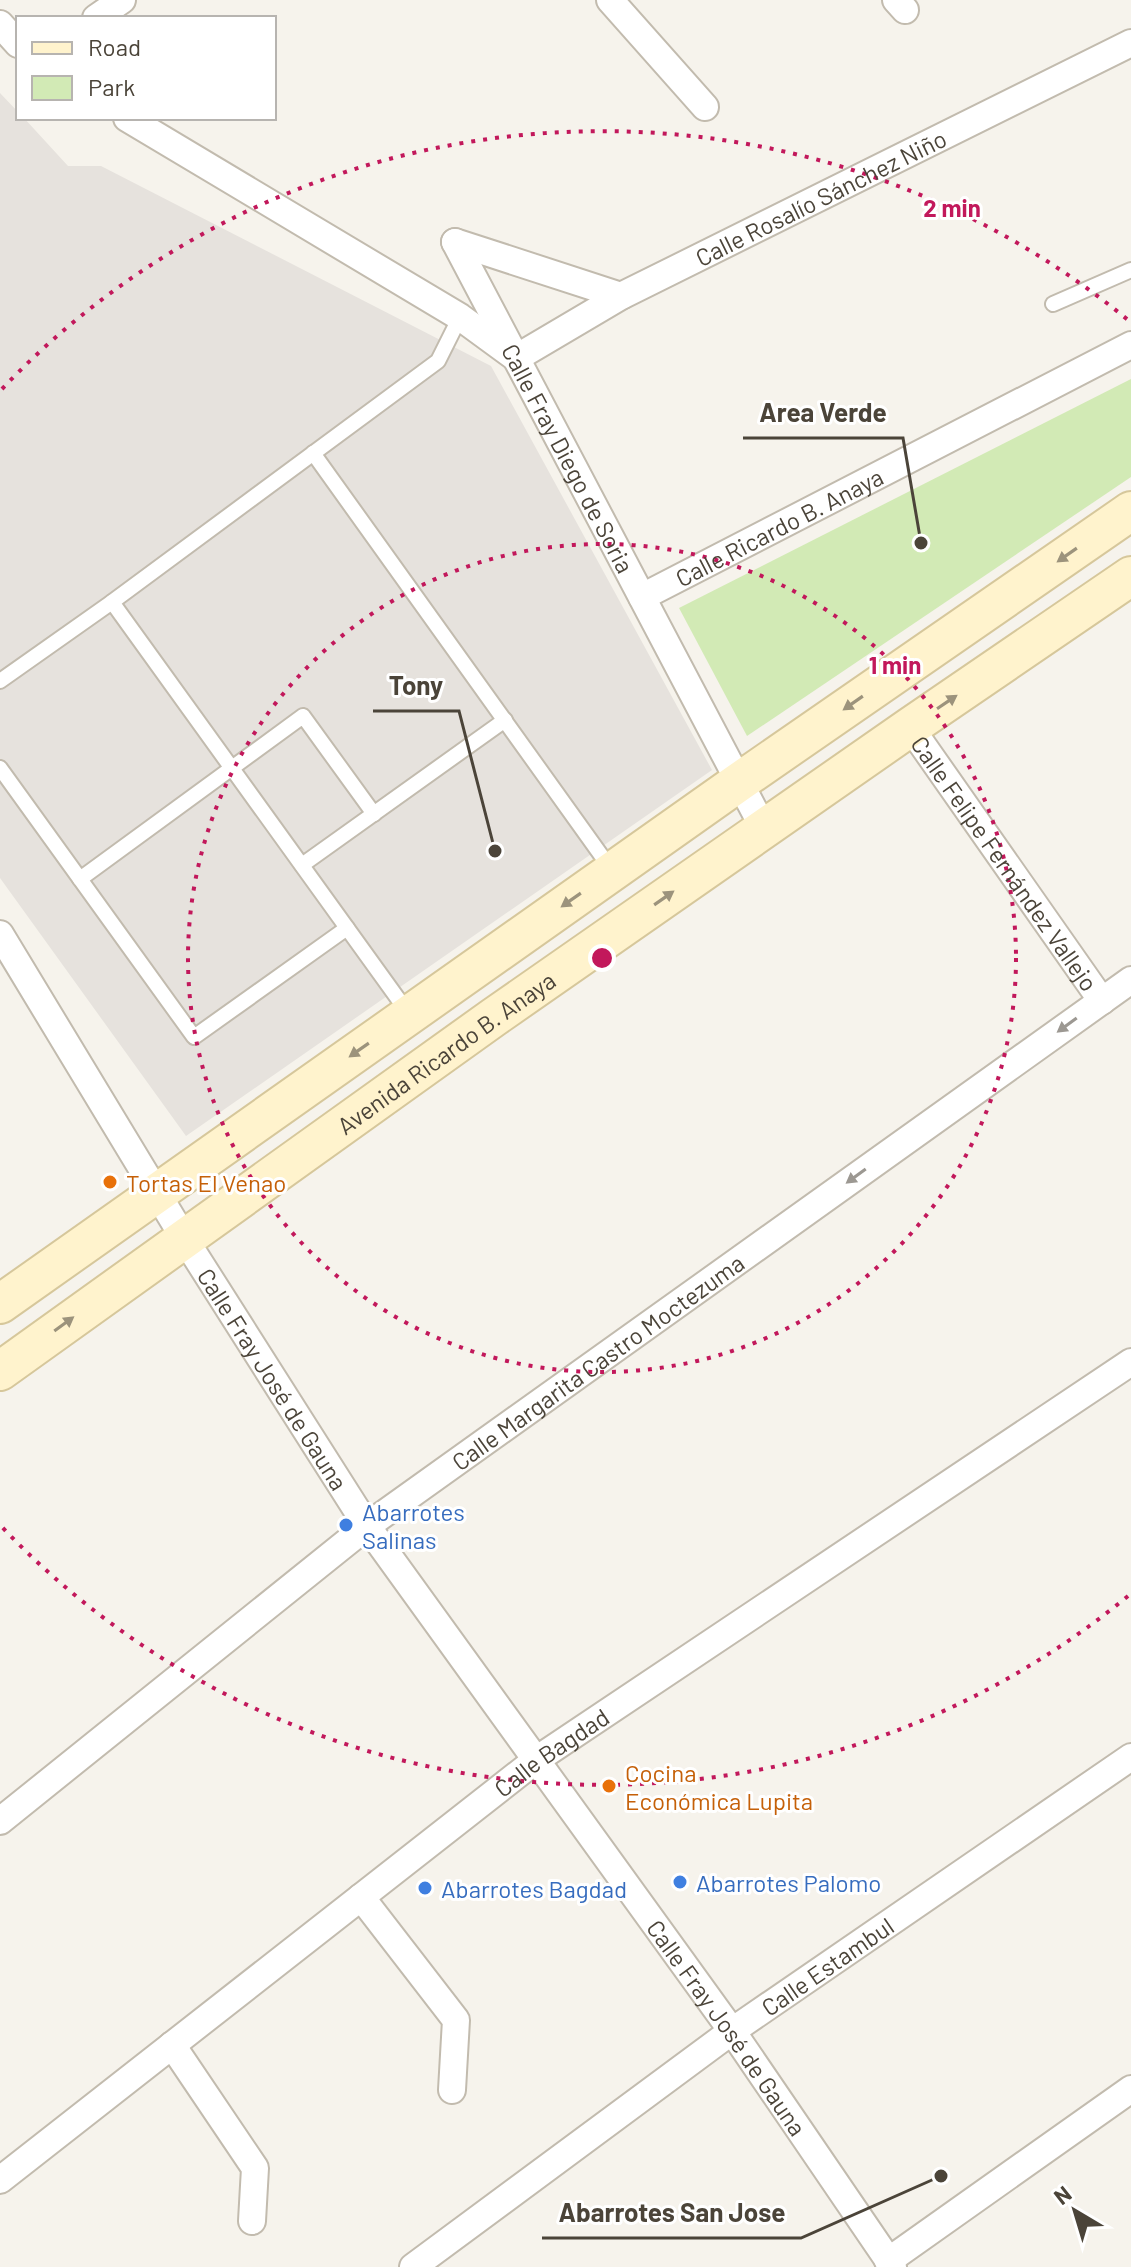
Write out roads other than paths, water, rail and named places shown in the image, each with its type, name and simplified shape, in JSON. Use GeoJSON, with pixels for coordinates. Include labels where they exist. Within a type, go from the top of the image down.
{"type":"FeatureCollection","features":[{"type":"Feature","properties":{"kind":"main road"},"geometry":{"type":"LineString","coordinates":[[0,1304],[739,782],[1131,511]]}},
{"type":"Feature","properties":{"kind":"main road","name":"Avenida Ricardo B. Anaya"},"geometry":{"type":"LineString","coordinates":[[0,1371],[494,1017],[1131,576]]}},
{"type":"Feature","properties":{"kind":"main road"},"geometry":{"type":"LineString","coordinates":[[465,975],[494,1017]]}},
{"type":"Feature","properties":{"kind":"street"},"geometry":{"type":"LineString","coordinates":[[99,16],[122,0]]}},
{"type":"Feature","properties":{"kind":"street"},"geometry":{"type":"LineString","coordinates":[[610,0],[705,107]]}},
{"type":"Feature","properties":{"kind":"street"},"geometry":{"type":"LineString","coordinates":[[0,24],[16,42]]}},
{"type":"Feature","properties":{"kind":"street","name":"Calle Rosalío Sánchez Niño"},"geometry":{"type":"LineString","coordinates":[[516,358],[621,296],[1131,43]]}},
{"type":"Feature","properties":{"kind":"street"},"geometry":{"type":"LineString","coordinates":[[130,120],[460,317],[516,358]]}},
{"type":"Feature","properties":{"kind":"street","name":"Calle Fray Diego de Soria"},"geometry":{"type":"LineString","coordinates":[[621,296],[455,242],[764,829]]}},
{"type":"Feature","properties":{"kind":"street","name":"Calle Ricardo B. Anaya"},"geometry":{"type":"LineString","coordinates":[[642,597],[1131,345]]}},
{"type":"Feature","properties":{"kind":"street","name":"Calle Felipe Fernández Vallejo"},"geometry":{"type":"LineString","coordinates":[[910,727],[1102,1001]]}},
{"type":"Feature","properties":{"kind":"street","name":"Calle Fray José de Gauna"},"geometry":{"type":"LineString","coordinates":[[0,934],[184,1238],[367,1526],[732,2031],[890,2264]]}},
{"type":"Feature","properties":{"kind":"street","name":"Calle Margarita Castro Moctezuma"},"geometry":{"type":"LineString","coordinates":[[0,1821],[367,1526],[1131,980]]}},
{"type":"Feature","properties":{"kind":"street","name":"Calle Bagdad"},"geometry":{"type":"LineString","coordinates":[[0,2180],[536,1760],[1131,1362]]}},
{"type":"Feature","properties":{"kind":"street","name":"Calle Estambul"},"geometry":{"type":"LineString","coordinates":[[413,2267],[732,2031],[1131,1757]]}},
{"type":"Feature","properties":{"kind":"street"},"geometry":{"type":"LineString","coordinates":[[361,1897],[456,2020],[452,2090]]}},
{"type":"Feature","properties":{"kind":"street"},"geometry":{"type":"LineString","coordinates":[[172,2045],[255,2168],[252,2221]]}},
{"type":"Feature","properties":{"kind":"street"},"geometry":{"type":"LineString","coordinates":[[890,2264],[1128,2098]]}},
{"type":"Feature","properties":{"kind":"lane"},"geometry":{"type":"LineString","coordinates":[[1053,304],[1131,270]]}},
{"type":"Feature","properties":{"kind":"lane"},"geometry":{"type":"LineString","coordinates":[[0,681],[438,361],[460,317]]}},
{"type":"Feature","properties":{"kind":"lane"},"geometry":{"type":"LineString","coordinates":[[313,453],[613,871]]}},
{"type":"Feature","properties":{"kind":"lane"},"geometry":{"type":"LineString","coordinates":[[112,602],[409,1014]]}},
{"type":"Feature","properties":{"kind":"lane"},"geometry":{"type":"LineString","coordinates":[[80,879],[303,716],[374,814]]}},
{"type":"Feature","properties":{"kind":"lane"},"geometry":{"type":"LineString","coordinates":[[302,865],[505,720]]}},
{"type":"Feature","properties":{"kind":"lane"},"geometry":{"type":"LineString","coordinates":[[0,768],[194,1037],[347,928]]}},
{"type":"Feature","properties":{"kind":"place","name":"Area Verde"},"geometry":{"type":"Point","coordinates":[921,543]}},
{"type":"Feature","properties":{"kind":"place","name":"Tony"},"geometry":{"type":"Point","coordinates":[495,851]}},
{"type":"Feature","properties":{"kind":"place","name":"Tortas El Venao"},"geometry":{"type":"Point","coordinates":[110,1182]}},
{"type":"Feature","properties":{"kind":"place","name":"Abarrotes Salinas"},"geometry":{"type":"Point","coordinates":[346,1525]}},
{"type":"Feature","properties":{"kind":"place","name":"Cocina Económica Lupita"},"geometry":{"type":"Point","coordinates":[609,1786]}},
{"type":"Feature","properties":{"kind":"place","name":"Abarrotes Palomo"},"geometry":{"type":"Point","coordinates":[680,1882]}},
{"type":"Feature","properties":{"kind":"place","name":"Abarrotes Bagdad"},"geometry":{"type":"Point","coordinates":[425,1888]}},
{"type":"Feature","properties":{"kind":"place","name":"Abarrotes San Jose"},"geometry":{"type":"Point","coordinates":[941,2176]}}]}
